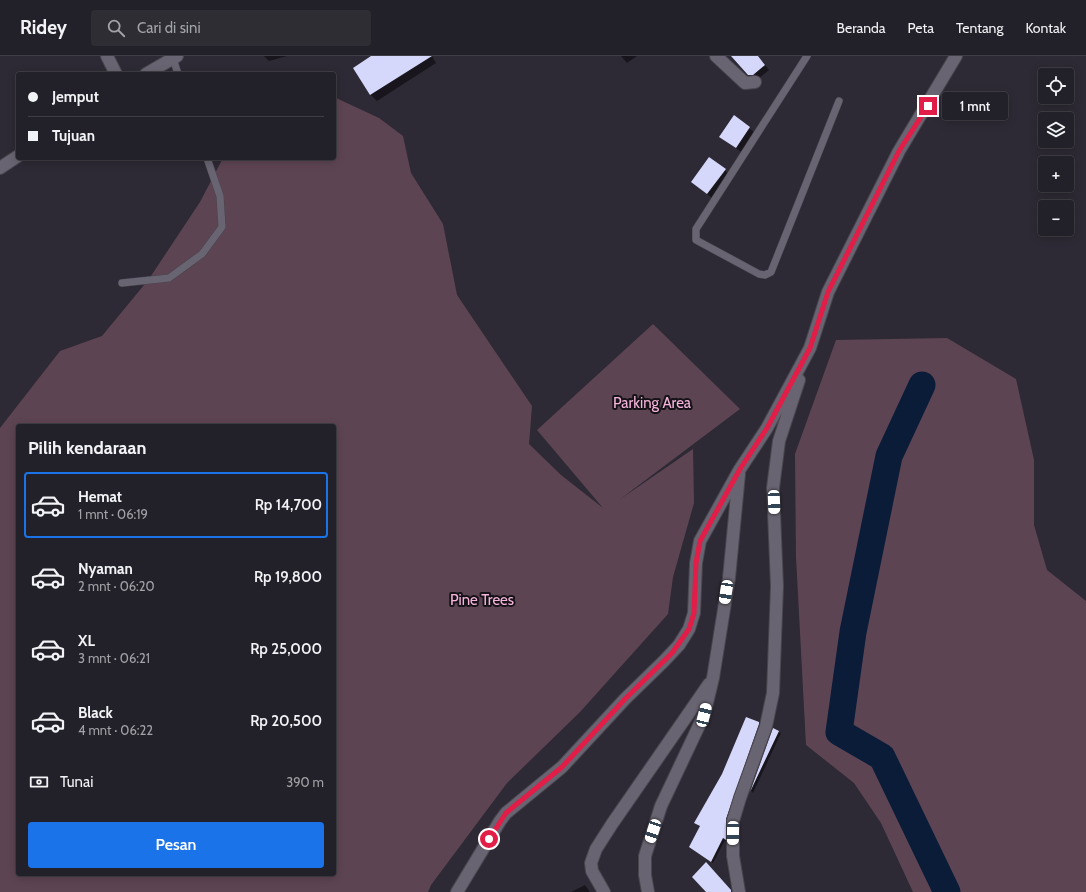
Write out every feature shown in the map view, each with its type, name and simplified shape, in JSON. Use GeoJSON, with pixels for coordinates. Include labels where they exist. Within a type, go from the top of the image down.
{"type":"FeatureCollection","features":[{"type":"Feature","properties":{"kind":"street"},"geometry":{"type":"LineString","coordinates":[[106,56],[115,72]]}},
{"type":"Feature","properties":{"kind":"street"},"geometry":{"type":"LineString","coordinates":[[716,56],[745,83],[755,82]]}},
{"type":"Feature","properties":{"kind":"street"},"geometry":{"type":"LineString","coordinates":[[739,892],[733,856],[733,821],[766,726],[773,694],[778,586],[773,488],[779,441],[828,292],[899,151],[956,56]]}},
{"type":"Feature","properties":{"kind":"street"},"geometry":{"type":"LineString","coordinates":[[149,72],[175,57]]}},
{"type":"Feature","properties":{"kind":"street"},"geometry":{"type":"LineString","coordinates":[[0,168],[16,157]]}},
{"type":"Feature","properties":{"kind":"street"},"geometry":{"type":"LineString","coordinates":[[457,892],[506,813],[562,767],[614,710],[679,645],[689,629],[694,613],[696,563],[700,541],[740,469],[767,428],[810,348]]}},
{"type":"Feature","properties":{"kind":"street"},"geometry":{"type":"LineString","coordinates":[[648,892],[645,874],[645,856],[661,806],[704,715],[713,678],[729,578],[740,469]]}},
{"type":"Feature","properties":{"kind":"street"},"geometry":{"type":"LineString","coordinates":[[604,892],[592,871],[591,862],[596,849],[713,678]]}},
{"type":"Feature","properties":{"kind":"lane"},"geometry":{"type":"LineString","coordinates":[[807,56],[696,229],[696,240],[759,274],[765,275],[771,272],[839,102]]}},
{"type":"Feature","properties":{"kind":"lane"},"geometry":{"type":"LineString","coordinates":[[175,57],[178,72]]}},
{"type":"Feature","properties":{"kind":"lane"},"geometry":{"type":"LineString","coordinates":[[122,283],[169,278],[202,254],[222,226],[220,196],[208,160]]}},
{"type":"Feature","properties":{"kind":"green space","name":"Pine Trees"},"geometry":{"type":"Polygon","coordinates":[[[336,98],[379,118],[403,136],[411,173],[443,224],[457,295],[532,406],[529,444],[561,475],[603,508],[537,430],[653,324],[740,409],[619,500],[693,449],[694,503],[673,577],[668,614],[580,712],[507,783],[431,885],[428,892],[0,892],[0,428],[60,351],[102,336],[149,279],[200,202],[222,160],[336,160],[336,98]]]}},
{"type":"Feature","properties":{"kind":"green space"},"geometry":{"type":"Polygon","coordinates":[[[947,338],[1016,379],[1034,460],[1034,525],[1047,570],[1086,601],[1086,892],[913,892],[881,823],[854,783],[806,745],[796,557],[795,454],[836,340],[947,338]]]}},
{"type":"Feature","properties":{"kind":"building"},"geometry":{"type":"Polygon","coordinates":[[[371,56],[432,56],[370,95],[353,68],[371,56]]]}},
{"type":"Feature","properties":{"kind":"building"},"geometry":{"type":"Polygon","coordinates":[[[731,56],[758,56],[765,65],[753,75],[748,75],[731,56]]]}},
{"type":"Feature","properties":{"kind":"building"},"geometry":{"type":"Polygon","coordinates":[[[734,115],[750,127],[736,148],[719,137],[734,115]]]}},
{"type":"Feature","properties":{"kind":"building"},"geometry":{"type":"Polygon","coordinates":[[[709,157],[726,169],[707,194],[691,182],[709,157]]]}},
{"type":"Feature","properties":{"kind":"building"},"geometry":{"type":"Polygon","coordinates":[[[746,717],[759,722],[759,724],[726,819],[726,840],[723,838],[711,862],[689,847],[700,826],[694,823],[722,774],[746,717]]]}},
{"type":"Feature","properties":{"kind":"building"},"geometry":{"type":"Polygon","coordinates":[[[773,728],[779,731],[750,792],[773,728]]]}},
{"type":"Feature","properties":{"kind":"building"},"geometry":{"type":"Polygon","coordinates":[[[706,862],[731,890],[731,892],[706,892],[692,877],[706,862]]]}},
{"type":"Feature","properties":{"kind":"waterway"},"geometry":{"type":"LineString","coordinates":[[922,385],[889,456],[853,632],[839,732],[882,757],[947,892]]}},
{"type":"Feature","properties":{"kind":"route"},"geometry":{"type":"LineString","coordinates":[[489,839],[506,813],[562,767],[625,699],[672,653],[689,629],[694,613],[696,563],[700,541],[740,469],[767,428],[810,348],[828,292],[899,151],[928,106]]}},
{"type":"Feature","properties":{"kind":"park label","name":"Parking Area"},"geometry":{"type":"Point","coordinates":[652,403]}}]}
